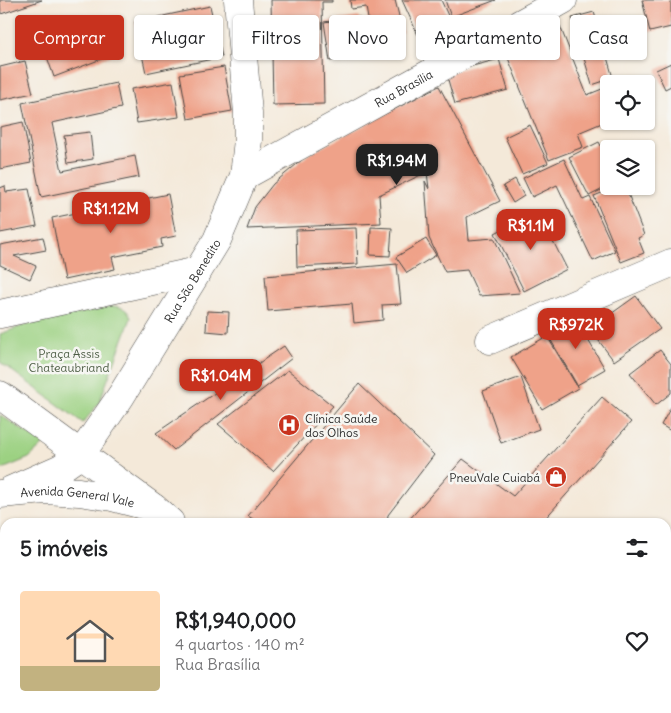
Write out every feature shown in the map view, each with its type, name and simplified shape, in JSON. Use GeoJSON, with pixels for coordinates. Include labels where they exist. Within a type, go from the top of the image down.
{"type":"FeatureCollection","features":[{"type":"Feature","properties":{"kind":"street","name":"Rua São Benedito"},"geometry":{"type":"LineString","coordinates":[[2,493],[61,468],[81,454],[121,396],[217,240],[244,176],[248,140],[248,112],[238,0]]}},
{"type":"Feature","properties":{"kind":"street","name":"Rua Brasília"},"geometry":{"type":"LineString","coordinates":[[244,176],[563,0]]}},
{"type":"Feature","properties":{"kind":"street"},"geometry":{"type":"LineString","coordinates":[[490,340],[671,263]]}},
{"type":"Feature","properties":{"kind":"street"},"geometry":{"type":"LineString","coordinates":[[0,314],[198,271]]}},
{"type":"Feature","properties":{"kind":"street"},"geometry":{"type":"LineString","coordinates":[[0,395],[162,515]]}},
{"type":"Feature","properties":{"kind":"street","name":"Avenida General Vale"},"geometry":{"type":"LineString","coordinates":[[2,493],[45,490],[78,492],[112,497],[162,515]]}},
{"type":"Feature","properties":{"kind":"green space","name":"Praça Assis Chateaubriand"},"geometry":{"type":"Polygon","coordinates":[[[112,306],[124,309],[131,318],[99,403],[83,423],[0,362],[0,334],[25,325],[112,306]]]}},
{"type":"Feature","properties":{"kind":"green space"},"geometry":{"type":"Polygon","coordinates":[[[0,415],[44,444],[29,458],[0,470],[0,415]]]}},
{"type":"Feature","properties":{"kind":"building"},"geometry":{"type":"Polygon","coordinates":[[[0,0],[42,0],[1,14],[0,0]]]}},
{"type":"Feature","properties":{"kind":"building"},"geometry":{"type":"Polygon","coordinates":[[[271,0],[332,0],[332,2],[322,2],[324,104],[273,105],[272,60],[319,60],[319,15],[271,15],[271,0]]]}},
{"type":"Feature","properties":{"kind":"building"},"geometry":{"type":"Polygon","coordinates":[[[350,0],[395,0],[399,15],[367,15],[366,7],[351,9],[350,0]]]}},
{"type":"Feature","properties":{"kind":"building"},"geometry":{"type":"Polygon","coordinates":[[[402,0],[441,0],[448,15],[416,15],[416,31],[402,0]]]}},
{"type":"Feature","properties":{"kind":"building"},"geometry":{"type":"Polygon","coordinates":[[[445,0],[496,0],[456,15],[450,15],[445,0]]]}},
{"type":"Feature","properties":{"kind":"building"},"geometry":{"type":"Polygon","coordinates":[[[642,0],[671,0],[671,27],[650,32],[642,0]]]}},
{"type":"Feature","properties":{"kind":"building"},"geometry":{"type":"Polygon","coordinates":[[[210,6],[212,15],[168,15],[210,6]]]}},
{"type":"Feature","properties":{"kind":"building"},"geometry":{"type":"Polygon","coordinates":[[[594,12],[595,15],[583,15],[594,12]]]}},
{"type":"Feature","properties":{"kind":"building"},"geometry":{"type":"Polygon","coordinates":[[[329,21],[329,54],[324,22],[329,21]]]}},
{"type":"Feature","properties":{"kind":"building"},"geometry":{"type":"Polygon","coordinates":[[[560,26],[570,52],[570,60],[573,60],[587,95],[600,90],[600,124],[578,133],[583,147],[549,160],[509,60],[560,60],[560,26]]]}},
{"type":"Feature","properties":{"kind":"building"},"geometry":{"type":"Polygon","coordinates":[[[48,60],[99,60],[54,77],[48,60]]]}},
{"type":"Feature","properties":{"kind":"building"},"geometry":{"type":"Polygon","coordinates":[[[143,60],[208,60],[146,73],[143,60]]]}},
{"type":"Feature","properties":{"kind":"building"},"geometry":{"type":"Polygon","coordinates":[[[499,60],[508,90],[455,104],[446,73],[499,60]]]}},
{"type":"Feature","properties":{"kind":"building"},"geometry":{"type":"Polygon","coordinates":[[[585,60],[608,60],[612,75],[600,75],[600,82],[592,85],[585,60]]]}},
{"type":"Feature","properties":{"kind":"building"},"geometry":{"type":"Polygon","coordinates":[[[25,61],[33,93],[0,100],[0,67],[25,61]]]}},
{"type":"Feature","properties":{"kind":"building"},"geometry":{"type":"Polygon","coordinates":[[[671,63],[671,86],[665,89],[656,70],[671,63]]]}},
{"type":"Feature","properties":{"kind":"building"},"geometry":{"type":"Polygon","coordinates":[[[224,67],[232,111],[188,119],[180,74],[224,67]]]}},
{"type":"Feature","properties":{"kind":"building"},"geometry":{"type":"Polygon","coordinates":[[[173,82],[179,117],[137,123],[131,89],[173,82]]]}},
{"type":"Feature","properties":{"kind":"building"},"geometry":{"type":"Polygon","coordinates":[[[116,83],[121,108],[52,123],[62,171],[135,156],[139,177],[41,197],[22,103],[116,83]]]}},
{"type":"Feature","properties":{"kind":"building"},"geometry":{"type":"Polygon","coordinates":[[[439,86],[500,201],[467,217],[469,240],[494,238],[520,293],[479,296],[467,270],[445,272],[429,238],[425,181],[429,189],[427,172],[379,195],[381,223],[247,229],[255,207],[273,184],[309,154],[439,86]]]}},
{"type":"Feature","properties":{"kind":"building"},"geometry":{"type":"Polygon","coordinates":[[[23,122],[31,163],[0,169],[0,127],[23,122]]]}},
{"type":"Feature","properties":{"kind":"building"},"geometry":{"type":"Polygon","coordinates":[[[530,125],[548,163],[522,174],[505,137],[530,125]]]}},
{"type":"Feature","properties":{"kind":"building"},"geometry":{"type":"Polygon","coordinates":[[[90,132],[93,159],[68,163],[64,135],[90,132]]]}},
{"type":"Feature","properties":{"kind":"building"},"geometry":{"type":"Polygon","coordinates":[[[599,142],[600,190],[589,196],[569,157],[599,142]]]}},
{"type":"Feature","properties":{"kind":"building"},"geometry":{"type":"Polygon","coordinates":[[[564,159],[583,200],[590,197],[615,251],[593,261],[557,185],[532,197],[523,178],[564,159]]]}},
{"type":"Feature","properties":{"kind":"building"},"geometry":{"type":"Polygon","coordinates":[[[515,179],[524,196],[513,203],[503,186],[515,179]]]}},
{"type":"Feature","properties":{"kind":"building"},"geometry":{"type":"Polygon","coordinates":[[[5,186],[6,192],[29,189],[37,226],[0,233],[0,188],[5,186]]]}},
{"type":"Feature","properties":{"kind":"building"},"geometry":{"type":"Polygon","coordinates":[[[168,194],[176,236],[161,239],[162,247],[112,257],[115,269],[64,280],[52,218],[168,194]]]}},
{"type":"Feature","properties":{"kind":"building"},"geometry":{"type":"Polygon","coordinates":[[[600,194],[628,195],[644,235],[638,238],[644,253],[621,262],[594,196],[600,194]]]}},
{"type":"Feature","properties":{"kind":"building"},"geometry":{"type":"Polygon","coordinates":[[[538,211],[567,269],[524,291],[495,233],[538,211]]]}},
{"type":"Feature","properties":{"kind":"building"},"geometry":{"type":"Polygon","coordinates":[[[371,227],[392,228],[390,256],[370,255],[371,227]]]}},
{"type":"Feature","properties":{"kind":"building"},"geometry":{"type":"Polygon","coordinates":[[[356,228],[358,264],[297,267],[296,230],[356,228]]]}},
{"type":"Feature","properties":{"kind":"building"},"geometry":{"type":"Polygon","coordinates":[[[43,237],[46,250],[14,256],[36,266],[30,279],[0,265],[0,245],[43,237]]]}},
{"type":"Feature","properties":{"kind":"building"},"geometry":{"type":"Polygon","coordinates":[[[426,239],[436,255],[407,273],[396,257],[426,239]]]}},
{"type":"Feature","properties":{"kind":"building"},"geometry":{"type":"Polygon","coordinates":[[[397,264],[401,304],[382,305],[383,320],[354,323],[352,304],[268,311],[265,276],[397,264]]]}},
{"type":"Feature","properties":{"kind":"building"},"geometry":{"type":"Polygon","coordinates":[[[636,296],[660,329],[614,361],[590,329],[636,296]]]}},
{"type":"Feature","properties":{"kind":"building"},"geometry":{"type":"Polygon","coordinates":[[[207,311],[229,312],[228,333],[206,331],[207,311]]]}},
{"type":"Feature","properties":{"kind":"building"},"geometry":{"type":"Polygon","coordinates":[[[574,316],[605,369],[577,385],[546,332],[574,316]]]}},
{"type":"Feature","properties":{"kind":"building"},"geometry":{"type":"Polygon","coordinates":[[[547,336],[578,388],[542,409],[511,357],[547,336]]]}},
{"type":"Feature","properties":{"kind":"building"},"geometry":{"type":"Polygon","coordinates":[[[284,346],[292,358],[174,450],[156,433],[284,346]]]}},
{"type":"Feature","properties":{"kind":"building"},"geometry":{"type":"Polygon","coordinates":[[[660,350],[671,364],[671,393],[656,405],[630,373],[660,350]]]}},
{"type":"Feature","properties":{"kind":"building"},"geometry":{"type":"Polygon","coordinates":[[[288,370],[333,406],[273,471],[218,424],[288,370]]]}},
{"type":"Feature","properties":{"kind":"building"},"geometry":{"type":"Polygon","coordinates":[[[521,377],[539,429],[501,443],[483,391],[521,377]]]}},
{"type":"Feature","properties":{"kind":"building"},"geometry":{"type":"Polygon","coordinates":[[[359,384],[434,455],[388,518],[251,518],[248,516],[359,384]]]}},
{"type":"Feature","properties":{"kind":"building","name":"PneuVale Cuiabá"},"geometry":{"type":"Polygon","coordinates":[[[602,397],[631,422],[546,518],[411,518],[463,459],[513,496],[602,397]]]}},
{"type":"Feature","properties":{"kind":"building"},"geometry":{"type":"Polygon","coordinates":[[[671,407],[671,431],[661,425],[671,407]]]}},
{"type":"Feature","properties":{"kind":"place","name":"Clínica Saúde dos Olhos"},"geometry":{"type":"Point","coordinates":[289,425]}},
{"type":"Feature","properties":{"kind":"place","name":"PneuVale Cuiabá"},"geometry":{"type":"Point","coordinates":[556,477]}}]}
